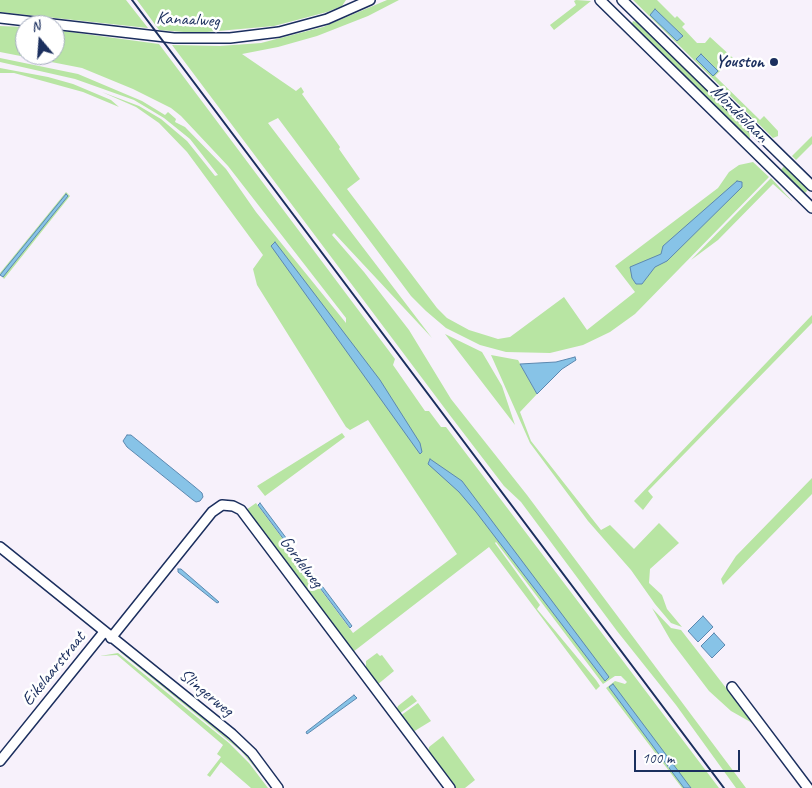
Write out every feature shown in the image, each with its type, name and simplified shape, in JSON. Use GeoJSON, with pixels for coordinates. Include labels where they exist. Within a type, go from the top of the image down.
{"type":"FeatureCollection","features":[{"type":"Feature","properties":{"kind":"street","name":"Kanaalweg"},"geometry":{"type":"LineString","coordinates":[[0,18],[174,38],[230,38],[279,32],[327,19],[370,0]]}},
{"type":"Feature","properties":{"kind":"street","name":"Mondeolaan"},"geometry":{"type":"LineString","coordinates":[[600,0],[608,4],[622,22],[812,208]]}},
{"type":"Feature","properties":{"kind":"street","name":"Mondeolaan"},"geometry":{"type":"LineString","coordinates":[[625,2],[812,186]]}},
{"type":"Feature","properties":{"kind":"street"},"geometry":{"type":"LineString","coordinates":[[622,22],[627,15],[625,2]]}},
{"type":"Feature","properties":{"kind":"street"},"geometry":{"type":"LineString","coordinates":[[753,150],[763,138]]}},
{"type":"Feature","properties":{"kind":"street","name":"Gordelweg"},"geometry":{"type":"LineString","coordinates":[[108,635],[212,512],[222,505],[233,506],[241,510],[450,788]]}},
{"type":"Feature","properties":{"kind":"street","name":"Eikelaarstraat"},"geometry":{"type":"LineString","coordinates":[[0,547],[108,635],[0,761]]}},
{"type":"Feature","properties":{"kind":"street","name":"Slingerweg"},"geometry":{"type":"LineString","coordinates":[[108,635],[232,734],[252,753],[278,788]]}},
{"type":"Feature","properties":{"kind":"street"},"geometry":{"type":"LineString","coordinates":[[732,686],[808,788]]}},
{"type":"Feature","properties":{"kind":"green space"},"geometry":{"type":"Polygon","coordinates":[[[0,0],[126,0],[148,28],[65,19],[65,15],[28,15],[0,12],[0,0]]]}},
{"type":"Feature","properties":{"kind":"green space"},"geometry":{"type":"Polygon","coordinates":[[[137,0],[346,0],[342,6],[327,12],[274,26],[196,33],[159,30],[137,0]]]}},
{"type":"Feature","properties":{"kind":"green space"},"geometry":{"type":"Polygon","coordinates":[[[387,0],[399,0],[368,16],[317,36],[278,47],[242,54],[296,91],[301,87],[304,92],[302,94],[340,147],[339,149],[360,179],[347,189],[437,308],[447,318],[469,330],[498,339],[510,337],[564,297],[587,330],[635,292],[615,266],[718,188],[729,172],[739,165],[753,162],[769,177],[635,314],[610,332],[583,345],[550,353],[506,352],[480,345],[446,328],[426,311],[411,296],[278,118],[268,123],[432,338],[334,233],[332,235],[364,272],[409,330],[451,399],[527,495],[746,788],[736,788],[676,705],[617,631],[521,502],[504,486],[452,418],[172,45],[220,46],[261,43],[323,27],[387,0]]]}},
{"type":"Feature","properties":{"kind":"green space"},"geometry":{"type":"Polygon","coordinates":[[[630,0],[770,138],[767,138],[630,0]]]}},
{"type":"Feature","properties":{"kind":"green space"},"geometry":{"type":"Polygon","coordinates":[[[633,0],[657,0],[675,18],[677,16],[685,24],[682,27],[697,43],[705,43],[710,37],[733,58],[715,76],[760,120],[764,116],[778,131],[778,136],[773,138],[633,0]]]}},
{"type":"Feature","properties":{"kind":"green space"},"geometry":{"type":"Polygon","coordinates":[[[574,1],[591,1],[554,30],[550,25],[576,5],[574,1]]]}},
{"type":"Feature","properties":{"kind":"green space"},"geometry":{"type":"Polygon","coordinates":[[[633,21],[642,24],[749,129],[750,139],[746,140],[631,26],[633,21]]]}},
{"type":"Feature","properties":{"kind":"green space"},"geometry":{"type":"Polygon","coordinates":[[[0,26],[15,27],[15,55],[0,52],[0,26]]]}},
{"type":"Feature","properties":{"kind":"green space"},"geometry":{"type":"Polygon","coordinates":[[[65,31],[159,44],[395,359],[393,365],[425,411],[429,411],[441,427],[446,427],[719,788],[682,788],[606,688],[615,681],[625,684],[627,682],[621,676],[615,676],[603,684],[496,542],[540,605],[537,609],[596,680],[600,686],[596,690],[489,547],[353,652],[246,510],[256,503],[353,633],[457,554],[368,420],[350,430],[346,427],[257,285],[253,269],[263,255],[187,152],[159,123],[136,107],[102,92],[139,106],[161,119],[187,141],[215,176],[218,175],[190,139],[164,118],[134,100],[75,79],[0,62],[0,58],[15,61],[15,65],[34,65],[78,74],[142,101],[165,115],[168,112],[176,119],[175,122],[185,127],[226,169],[256,212],[346,323],[346,318],[228,166],[181,116],[171,108],[133,89],[82,68],[65,65],[65,31]]]}},
{"type":"Feature","properties":{"kind":"green space"},"geometry":{"type":"Polygon","coordinates":[[[0,68],[73,84],[111,100],[119,107],[83,92],[14,73],[0,73],[0,68]]]}},
{"type":"Feature","properties":{"kind":"green space"},"geometry":{"type":"Polygon","coordinates":[[[812,136],[812,144],[796,160],[792,156],[812,136]]]}},
{"type":"Feature","properties":{"kind":"green space"},"geometry":{"type":"Polygon","coordinates":[[[786,164],[805,183],[807,191],[803,195],[779,172],[786,164]]]}},
{"type":"Feature","properties":{"kind":"green space"},"geometry":{"type":"Polygon","coordinates":[[[771,178],[793,202],[773,184],[718,240],[691,260],[771,178]]]}},
{"type":"Feature","properties":{"kind":"green space"},"geometry":{"type":"Polygon","coordinates":[[[66,192],[70,196],[4,279],[0,273],[66,192]]]}},
{"type":"Feature","properties":{"kind":"green space"},"geometry":{"type":"Polygon","coordinates":[[[812,315],[812,323],[648,491],[653,497],[643,510],[634,501],[812,315]]]}},
{"type":"Feature","properties":{"kind":"green space"},"geometry":{"type":"Polygon","coordinates":[[[445,334],[482,352],[502,386],[515,425],[445,334]]]}},
{"type":"Feature","properties":{"kind":"green space"},"geometry":{"type":"Polygon","coordinates":[[[491,355],[518,360],[537,394],[520,412],[531,441],[601,530],[610,525],[634,549],[659,523],[679,543],[650,569],[649,583],[662,595],[667,609],[682,627],[671,623],[655,604],[631,570],[588,521],[530,443],[491,355]]]}},
{"type":"Feature","properties":{"kind":"green space"},"geometry":{"type":"Polygon","coordinates":[[[342,433],[345,437],[265,496],[257,486],[342,433]]]}},
{"type":"Feature","properties":{"kind":"green space"},"geometry":{"type":"Polygon","coordinates":[[[812,478],[812,494],[723,585],[721,579],[736,556],[812,478]]]}},
{"type":"Feature","properties":{"kind":"green space"},"geometry":{"type":"Polygon","coordinates":[[[652,608],[671,628],[681,630],[754,724],[731,711],[709,691],[671,641],[652,608]]]}},
{"type":"Feature","properties":{"kind":"green space"},"geometry":{"type":"Polygon","coordinates":[[[121,650],[243,751],[272,788],[241,751],[120,652],[121,650]]]}},
{"type":"Feature","properties":{"kind":"green space"},"geometry":{"type":"Polygon","coordinates":[[[118,653],[229,743],[249,763],[268,788],[251,788],[221,762],[210,777],[207,775],[221,757],[217,754],[223,745],[117,655],[100,656],[118,653]]]}},
{"type":"Feature","properties":{"kind":"green space"},"geometry":{"type":"Polygon","coordinates":[[[377,653],[380,656],[382,655],[394,671],[377,685],[366,670],[366,661],[377,653]]]}},
{"type":"Feature","properties":{"kind":"green space"},"geometry":{"type":"Polygon","coordinates":[[[412,695],[417,701],[399,714],[396,711],[398,706],[412,695]]]}},
{"type":"Feature","properties":{"kind":"green space"},"geometry":{"type":"Polygon","coordinates":[[[418,703],[431,721],[413,732],[400,716],[418,703]]]}},
{"type":"Feature","properties":{"kind":"green space"},"geometry":{"type":"Polygon","coordinates":[[[443,736],[475,780],[465,788],[454,788],[428,753],[429,747],[443,736]]]}},
{"type":"Feature","properties":{"kind":"water"},"geometry":{"type":"Polygon","coordinates":[[[655,9],[683,36],[677,41],[650,15],[655,9]]]}},
{"type":"Feature","properties":{"kind":"water"},"geometry":{"type":"Polygon","coordinates":[[[701,54],[718,71],[713,76],[696,59],[701,54]]]}},
{"type":"Feature","properties":{"kind":"water"},"geometry":{"type":"Polygon","coordinates":[[[737,181],[742,182],[742,187],[667,261],[655,267],[642,284],[636,284],[632,278],[630,267],[661,254],[663,246],[737,181]]]}},
{"type":"Feature","properties":{"kind":"water"},"geometry":{"type":"Polygon","coordinates":[[[66,194],[68,196],[3,277],[0,275],[66,194]]]}},
{"type":"Feature","properties":{"kind":"water"},"geometry":{"type":"Polygon","coordinates":[[[275,242],[380,380],[420,443],[422,452],[420,454],[271,246],[275,242]]]}},
{"type":"Feature","properties":{"kind":"water"},"geometry":{"type":"Polygon","coordinates":[[[575,357],[576,360],[562,369],[537,394],[520,364],[556,362],[575,357]]]}},
{"type":"Feature","properties":{"kind":"water"},"geometry":{"type":"Polygon","coordinates":[[[127,435],[131,435],[202,493],[203,497],[200,501],[196,502],[193,500],[127,447],[123,441],[127,435]]]}},
{"type":"Feature","properties":{"kind":"water"},"geometry":{"type":"Polygon","coordinates":[[[430,459],[462,481],[609,677],[605,681],[476,512],[459,492],[428,464],[430,459]]]}},
{"type":"Feature","properties":{"kind":"water"},"geometry":{"type":"Polygon","coordinates":[[[260,503],[352,626],[350,628],[258,505],[260,503]]]}},
{"type":"Feature","properties":{"kind":"water"},"geometry":{"type":"Polygon","coordinates":[[[178,569],[181,569],[219,602],[217,603],[178,572],[178,569]]]}},
{"type":"Feature","properties":{"kind":"water"},"geometry":{"type":"Polygon","coordinates":[[[703,616],[713,627],[698,642],[688,631],[703,616]]]}},
{"type":"Feature","properties":{"kind":"water"},"geometry":{"type":"Polygon","coordinates":[[[714,633],[725,645],[712,658],[701,646],[714,633]]]}},
{"type":"Feature","properties":{"kind":"water"},"geometry":{"type":"Polygon","coordinates":[[[613,684],[691,788],[684,788],[609,687],[613,684]]]}},
{"type":"Feature","properties":{"kind":"water"},"geometry":{"type":"Polygon","coordinates":[[[354,695],[357,698],[307,734],[306,732],[354,695]]]}},
{"type":"Feature","properties":{"kind":"railway"},"geometry":{"type":"LineString","coordinates":[[132,0],[724,788]]}},
{"type":"Feature","properties":{"kind":"place","name":"Youston"},"geometry":{"type":"Point","coordinates":[774,62]}}]}
